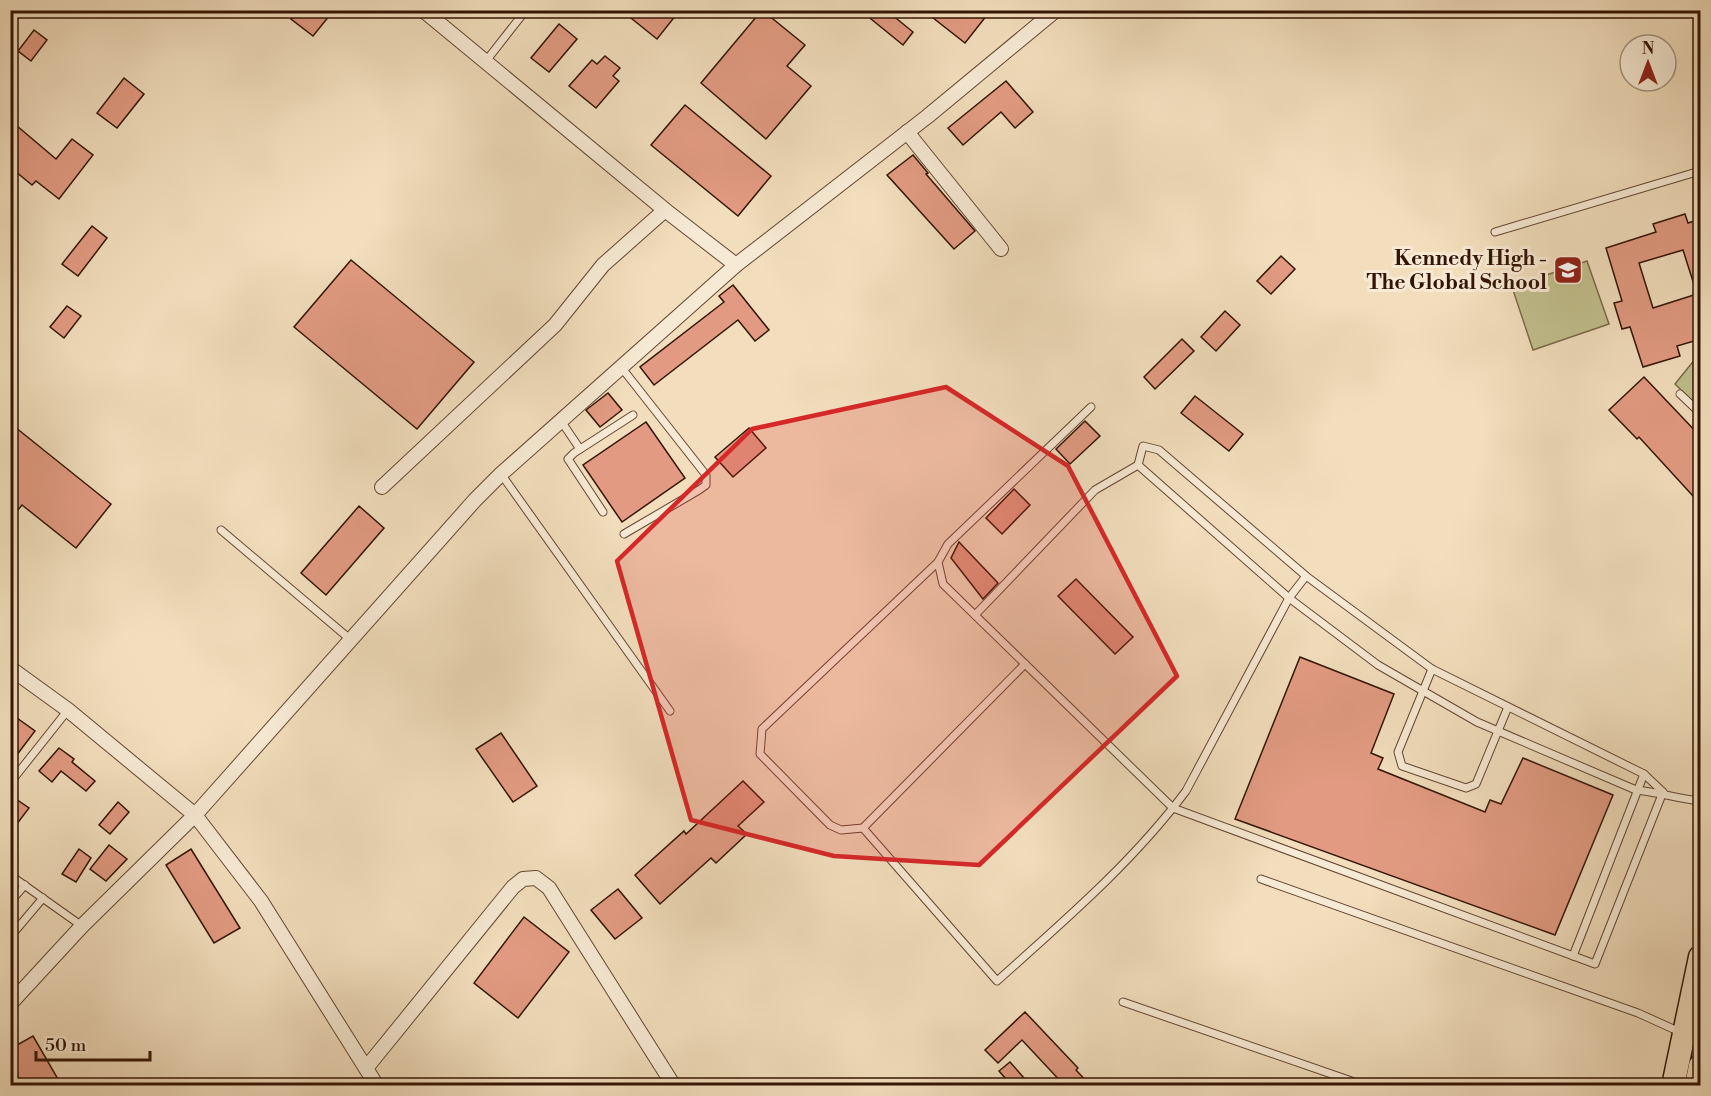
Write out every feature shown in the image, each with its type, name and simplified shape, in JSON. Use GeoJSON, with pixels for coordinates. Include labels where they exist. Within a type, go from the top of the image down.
{"type":"FeatureCollection","features":[{"type":"Feature","properties":{"kind":"main road"},"geometry":{"type":"LineString","coordinates":[[1673,1086],[1701,957]]}},
{"type":"Feature","properties":{"kind":"main road"},"geometry":{"type":"LineString","coordinates":[[1696,1086],[1701,1066]]}},
{"type":"Feature","properties":{"kind":"street"},"geometry":{"type":"LineString","coordinates":[[423,10],[664,210],[736,265]]}},
{"type":"Feature","properties":{"kind":"street"},"geometry":{"type":"LineString","coordinates":[[10,1004],[82,926],[195,815],[501,474],[736,265],[907,132],[1056,10]]}},
{"type":"Feature","properties":{"kind":"street"},"geometry":{"type":"LineString","coordinates":[[907,132],[1001,249]]}},
{"type":"Feature","properties":{"kind":"street"},"geometry":{"type":"LineString","coordinates":[[382,487],[555,325],[603,265],[664,210]]}},
{"type":"Feature","properties":{"kind":"street"},"geometry":{"type":"LineString","coordinates":[[10,668],[68,710],[195,815],[261,901],[378,1086]]}},
{"type":"Feature","properties":{"kind":"street"},"geometry":{"type":"LineString","coordinates":[[367,1067],[513,887],[523,879],[536,878],[549,888],[674,1086]]}},
{"type":"Feature","properties":{"kind":"lane"},"geometry":{"type":"LineString","coordinates":[[486,61],[526,10]]}},
{"type":"Feature","properties":{"kind":"lane"},"geometry":{"type":"LineString","coordinates":[[1495,232],[1701,171]]}},
{"type":"Feature","properties":{"kind":"lane"},"geometry":{"type":"LineString","coordinates":[[621,367],[706,475],[706,485],[624,534]]}},
{"type":"Feature","properties":{"kind":"lane"},"geometry":{"type":"LineString","coordinates":[[1680,394],[1701,413]]}},
{"type":"Feature","properties":{"kind":"lane"},"geometry":{"type":"LineString","coordinates":[[1025,664],[863,828],[841,830],[830,825],[760,754],[762,729],[938,562],[948,544],[1091,407]]}},
{"type":"Feature","properties":{"kind":"lane"},"geometry":{"type":"LineString","coordinates":[[603,512],[569,463],[570,456],[633,415]]}},
{"type":"Feature","properties":{"kind":"lane"},"geometry":{"type":"LineString","coordinates":[[561,421],[580,449]]}},
{"type":"Feature","properties":{"kind":"lane"},"geometry":{"type":"LineString","coordinates":[[975,615],[1095,490],[1138,465],[1143,446],[1159,450],[1306,576],[1432,669],[1644,774],[1663,792]]}},
{"type":"Feature","properties":{"kind":"lane"},"geometry":{"type":"LineString","coordinates":[[1138,465],[1289,598],[1378,665],[1499,731],[1636,790],[1663,792],[1701,801]]}},
{"type":"Feature","properties":{"kind":"lane"},"geometry":{"type":"LineString","coordinates":[[501,474],[670,711]]}},
{"type":"Feature","properties":{"kind":"lane"},"geometry":{"type":"LineString","coordinates":[[221,530],[351,640]]}},
{"type":"Feature","properties":{"kind":"lane"},"geometry":{"type":"LineString","coordinates":[[938,562],[943,584],[1173,808],[1595,964],[1663,792]]}},
{"type":"Feature","properties":{"kind":"lane"},"geometry":{"type":"LineString","coordinates":[[863,828],[998,981],[1106,883],[1186,791],[1289,598],[1306,576]]}},
{"type":"Feature","properties":{"kind":"lane"},"geometry":{"type":"LineString","coordinates":[[1432,669],[1398,752],[1402,766],[1466,788],[1476,784],[1508,707]]}},
{"type":"Feature","properties":{"kind":"lane"},"geometry":{"type":"LineString","coordinates":[[10,783],[68,710]]}},
{"type":"Feature","properties":{"kind":"lane"},"geometry":{"type":"LineString","coordinates":[[1573,956],[1644,774]]}},
{"type":"Feature","properties":{"kind":"lane"},"geometry":{"type":"LineString","coordinates":[[10,875],[82,926]]}},
{"type":"Feature","properties":{"kind":"lane"},"geometry":{"type":"LineString","coordinates":[[1261,879],[1638,1013],[1685,1035]]}},
{"type":"Feature","properties":{"kind":"lane"},"geometry":{"type":"LineString","coordinates":[[10,902],[25,885]]}},
{"type":"Feature","properties":{"kind":"lane"},"geometry":{"type":"LineString","coordinates":[[10,937],[43,898]]}},
{"type":"Feature","properties":{"kind":"lane"},"geometry":{"type":"LineString","coordinates":[[1123,1002],[1366,1086]]}},
{"type":"Feature","properties":{"kind":"highlighted area"},"geometry":{"type":"Polygon","coordinates":[[[946,387],[1068,466],[1177,676],[979,865],[834,856],[691,820],[617,561],[752,429],[946,387]]]}},
{"type":"Feature","properties":{"kind":"shaded area"},"geometry":{"type":"Polygon","coordinates":[[[1587,261],[1609,324],[1533,350],[1512,287],[1587,261]]]}},
{"type":"Feature","properties":{"kind":"shaded area"},"geometry":{"type":"Polygon","coordinates":[[[1700,346],[1700,409],[1675,384],[1696,358],[1700,346]]]}},
{"type":"Feature","properties":{"kind":"building"},"geometry":{"type":"Polygon","coordinates":[[[298,10],[334,10],[313,36],[291,19],[298,10]]]}},
{"type":"Feature","properties":{"kind":"building"},"geometry":{"type":"Polygon","coordinates":[[[621,10],[680,10],[657,39],[621,10]]]}},
{"type":"Feature","properties":{"kind":"building"},"geometry":{"type":"Polygon","coordinates":[[[762,10],[805,45],[787,66],[811,86],[766,139],[701,83],[762,10]]]}},
{"type":"Feature","properties":{"kind":"building"},"geometry":{"type":"Polygon","coordinates":[[[860,10],[886,10],[913,32],[903,45],[860,10]]]}},
{"type":"Feature","properties":{"kind":"building"},"geometry":{"type":"Polygon","coordinates":[[[923,10],[991,10],[965,43],[923,10]]]}},
{"type":"Feature","properties":{"kind":"building"},"geometry":{"type":"Polygon","coordinates":[[[559,24],[577,39],[549,72],[531,58],[559,24]]]}},
{"type":"Feature","properties":{"kind":"building"},"geometry":{"type":"Polygon","coordinates":[[[34,30],[47,40],[31,61],[18,51],[34,30]]]}},
{"type":"Feature","properties":{"kind":"building"},"geometry":{"type":"Polygon","coordinates":[[[605,56],[620,68],[613,76],[619,81],[596,108],[569,86],[592,60],[597,64],[605,56]]]}},
{"type":"Feature","properties":{"kind":"building"},"geometry":{"type":"Polygon","coordinates":[[[124,78],[144,94],[117,128],[97,113],[124,78]]]}},
{"type":"Feature","properties":{"kind":"building"},"geometry":{"type":"Polygon","coordinates":[[[1006,81],[1033,112],[1015,128],[1001,112],[963,145],[948,128],[1006,81]]]}},
{"type":"Feature","properties":{"kind":"building"},"geometry":{"type":"Polygon","coordinates":[[[685,105],[771,176],[738,216],[651,145],[685,105]]]}},
{"type":"Feature","properties":{"kind":"building"},"geometry":{"type":"Polygon","coordinates":[[[10,120],[56,159],[72,139],[93,155],[59,199],[36,181],[32,185],[10,167],[10,120]]]}},
{"type":"Feature","properties":{"kind":"building"},"geometry":{"type":"Polygon","coordinates":[[[913,155],[928,173],[926,174],[975,231],[954,249],[887,175],[913,155]]]}},
{"type":"Feature","properties":{"kind":"building"},"geometry":{"type":"Polygon","coordinates":[[[1685,214],[1688,223],[1701,219],[1701,339],[1677,346],[1680,356],[1643,367],[1630,327],[1622,329],[1614,303],[1622,301],[1606,248],[1656,232],[1653,224],[1685,214]],[[1683,250],[1639,263],[1653,308],[1697,294],[1683,250]]]}},
{"type":"Feature","properties":{"kind":"building"},"geometry":{"type":"Polygon","coordinates":[[[92,226],[107,238],[78,276],[62,264],[92,226]]]}},
{"type":"Feature","properties":{"kind":"building"},"geometry":{"type":"Polygon","coordinates":[[[1281,256],[1295,269],[1271,294],[1257,281],[1281,256]]]}},
{"type":"Feature","properties":{"kind":"building"},"geometry":{"type":"Polygon","coordinates":[[[351,260],[474,362],[417,429],[294,327],[351,260]]]}},
{"type":"Feature","properties":{"kind":"building"},"geometry":{"type":"Polygon","coordinates":[[[733,285],[769,330],[755,341],[738,320],[654,385],[640,367],[724,302],[719,296],[733,285]]]}},
{"type":"Feature","properties":{"kind":"building"},"geometry":{"type":"Polygon","coordinates":[[[67,306],[81,316],[64,338],[50,327],[67,306]]]}},
{"type":"Feature","properties":{"kind":"building"},"geometry":{"type":"Polygon","coordinates":[[[1225,311],[1240,325],[1216,351],[1201,337],[1225,311]]]}},
{"type":"Feature","properties":{"kind":"building"},"geometry":{"type":"Polygon","coordinates":[[[1182,339],[1194,351],[1155,389],[1144,377],[1182,339]]]}},
{"type":"Feature","properties":{"kind":"building"},"geometry":{"type":"Polygon","coordinates":[[[1644,377],[1701,437],[1701,490],[1693,496],[1639,437],[1637,439],[1609,410],[1644,377]]]}},
{"type":"Feature","properties":{"kind":"building"},"geometry":{"type":"Polygon","coordinates":[[[608,393],[622,410],[600,427],[586,410],[608,393]]]}},
{"type":"Feature","properties":{"kind":"building"},"geometry":{"type":"Polygon","coordinates":[[[1195,396],[1243,434],[1229,451],[1181,413],[1195,396]]]}},
{"type":"Feature","properties":{"kind":"building"},"geometry":{"type":"Polygon","coordinates":[[[1085,421],[1100,436],[1070,464],[1056,449],[1085,421]]]}},
{"type":"Feature","properties":{"kind":"building"},"geometry":{"type":"Polygon","coordinates":[[[646,422],[685,478],[622,522],[583,465],[646,422]]]}},
{"type":"Feature","properties":{"kind":"building"},"geometry":{"type":"Polygon","coordinates":[[[10,423],[111,504],[76,548],[22,505],[10,520],[10,423]]]}},
{"type":"Feature","properties":{"kind":"building"},"geometry":{"type":"Polygon","coordinates":[[[749,428],[766,448],[733,477],[715,457],[749,428]]]}},
{"type":"Feature","properties":{"kind":"building"},"geometry":{"type":"Polygon","coordinates":[[[1014,489],[1030,505],[1002,534],[986,518],[1014,489]]]}},
{"type":"Feature","properties":{"kind":"building"},"geometry":{"type":"Polygon","coordinates":[[[359,506],[384,528],[326,595],[301,573],[359,506]]]}},
{"type":"Feature","properties":{"kind":"building"},"geometry":{"type":"Polygon","coordinates":[[[959,542],[998,583],[983,599],[951,558],[959,542]]]}},
{"type":"Feature","properties":{"kind":"building"},"geometry":{"type":"Polygon","coordinates":[[[1076,579],[1133,637],[1115,654],[1058,596],[1076,579]]]}},
{"type":"Feature","properties":{"kind":"building"},"geometry":{"type":"Polygon","coordinates":[[[1300,657],[1394,694],[1371,753],[1383,758],[1378,769],[1485,812],[1490,800],[1501,804],[1523,758],[1613,795],[1555,935],[1235,819],[1300,657]]]}},
{"type":"Feature","properties":{"kind":"building"},"geometry":{"type":"Polygon","coordinates":[[[10,713],[35,731],[10,764],[10,713]]]}},
{"type":"Feature","properties":{"kind":"building"},"geometry":{"type":"Polygon","coordinates":[[[501,733],[537,786],[513,802],[476,749],[501,733]]]}},
{"type":"Feature","properties":{"kind":"building"},"geometry":{"type":"Polygon","coordinates":[[[59,748],[74,759],[72,762],[95,781],[86,791],[61,771],[52,782],[39,771],[59,748]]]}},
{"type":"Feature","properties":{"kind":"building"},"geometry":{"type":"Polygon","coordinates":[[[743,781],[764,802],[738,826],[747,834],[716,863],[711,858],[660,904],[635,875],[684,831],[686,834],[743,781]]]}},
{"type":"Feature","properties":{"kind":"building"},"geometry":{"type":"Polygon","coordinates":[[[10,795],[29,808],[10,833],[10,795]]]}},
{"type":"Feature","properties":{"kind":"building"},"geometry":{"type":"Polygon","coordinates":[[[118,802],[129,812],[110,834],[99,825],[118,802]]]}},
{"type":"Feature","properties":{"kind":"building"},"geometry":{"type":"Polygon","coordinates":[[[109,845],[127,859],[106,881],[90,869],[109,845]]]}},
{"type":"Feature","properties":{"kind":"building"},"geometry":{"type":"Polygon","coordinates":[[[79,849],[91,858],[76,882],[62,874],[79,849]]]}},
{"type":"Feature","properties":{"kind":"building"},"geometry":{"type":"Polygon","coordinates":[[[191,849],[240,928],[214,943],[166,865],[191,849]]]}},
{"type":"Feature","properties":{"kind":"building"},"geometry":{"type":"Polygon","coordinates":[[[618,889],[642,918],[615,939],[591,910],[618,889]]]}},
{"type":"Feature","properties":{"kind":"building"},"geometry":{"type":"Polygon","coordinates":[[[524,917],[569,952],[518,1018],[474,983],[524,917]]]}},
{"type":"Feature","properties":{"kind":"building"},"geometry":{"type":"Polygon","coordinates":[[[1025,1012],[1078,1068],[1076,1070],[1091,1086],[1065,1086],[1022,1040],[998,1063],[985,1050],[1025,1012]]]}},
{"type":"Feature","properties":{"kind":"building"},"geometry":{"type":"Polygon","coordinates":[[[33,1036],[62,1086],[10,1086],[10,1049],[33,1036]]]}},
{"type":"Feature","properties":{"kind":"building"},"geometry":{"type":"Polygon","coordinates":[[[1010,1062],[1031,1086],[1012,1086],[999,1071],[1010,1062]]]}},
{"type":"Feature","properties":{"kind":"place","name":"Kennedy High - The Global School"},"geometry":{"type":"Point","coordinates":[1568,270]}}]}
